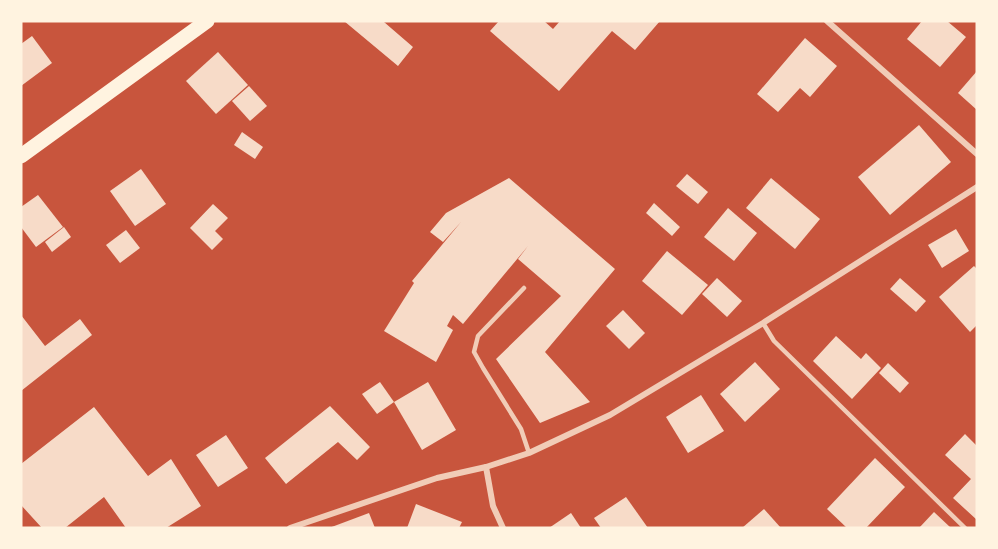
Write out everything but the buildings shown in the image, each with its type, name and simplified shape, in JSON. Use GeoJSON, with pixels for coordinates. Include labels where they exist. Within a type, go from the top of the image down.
{"type":"FeatureCollection","features":[{"type":"Feature","properties":{"kind":"main road"},"geometry":{"type":"LineString","coordinates":[[21,156],[207,21]]}},
{"type":"Feature","properties":{"kind":"street"},"geometry":{"type":"LineString","coordinates":[[827,21],[977,154]]}},
{"type":"Feature","properties":{"kind":"street"},"geometry":{"type":"LineString","coordinates":[[290,528],[437,478],[486,467],[529,453],[610,415],[763,323],[977,187]]}},
{"type":"Feature","properties":{"kind":"street"},"geometry":{"type":"LineString","coordinates":[[486,467],[493,506],[502,528]]}},
{"type":"Feature","properties":{"kind":"lane"},"geometry":{"type":"LineString","coordinates":[[524,288],[478,336],[474,351],[521,429],[529,453]]}},
{"type":"Feature","properties":{"kind":"lane"},"geometry":{"type":"LineString","coordinates":[[763,323],[774,341],[965,528]]}}]}
